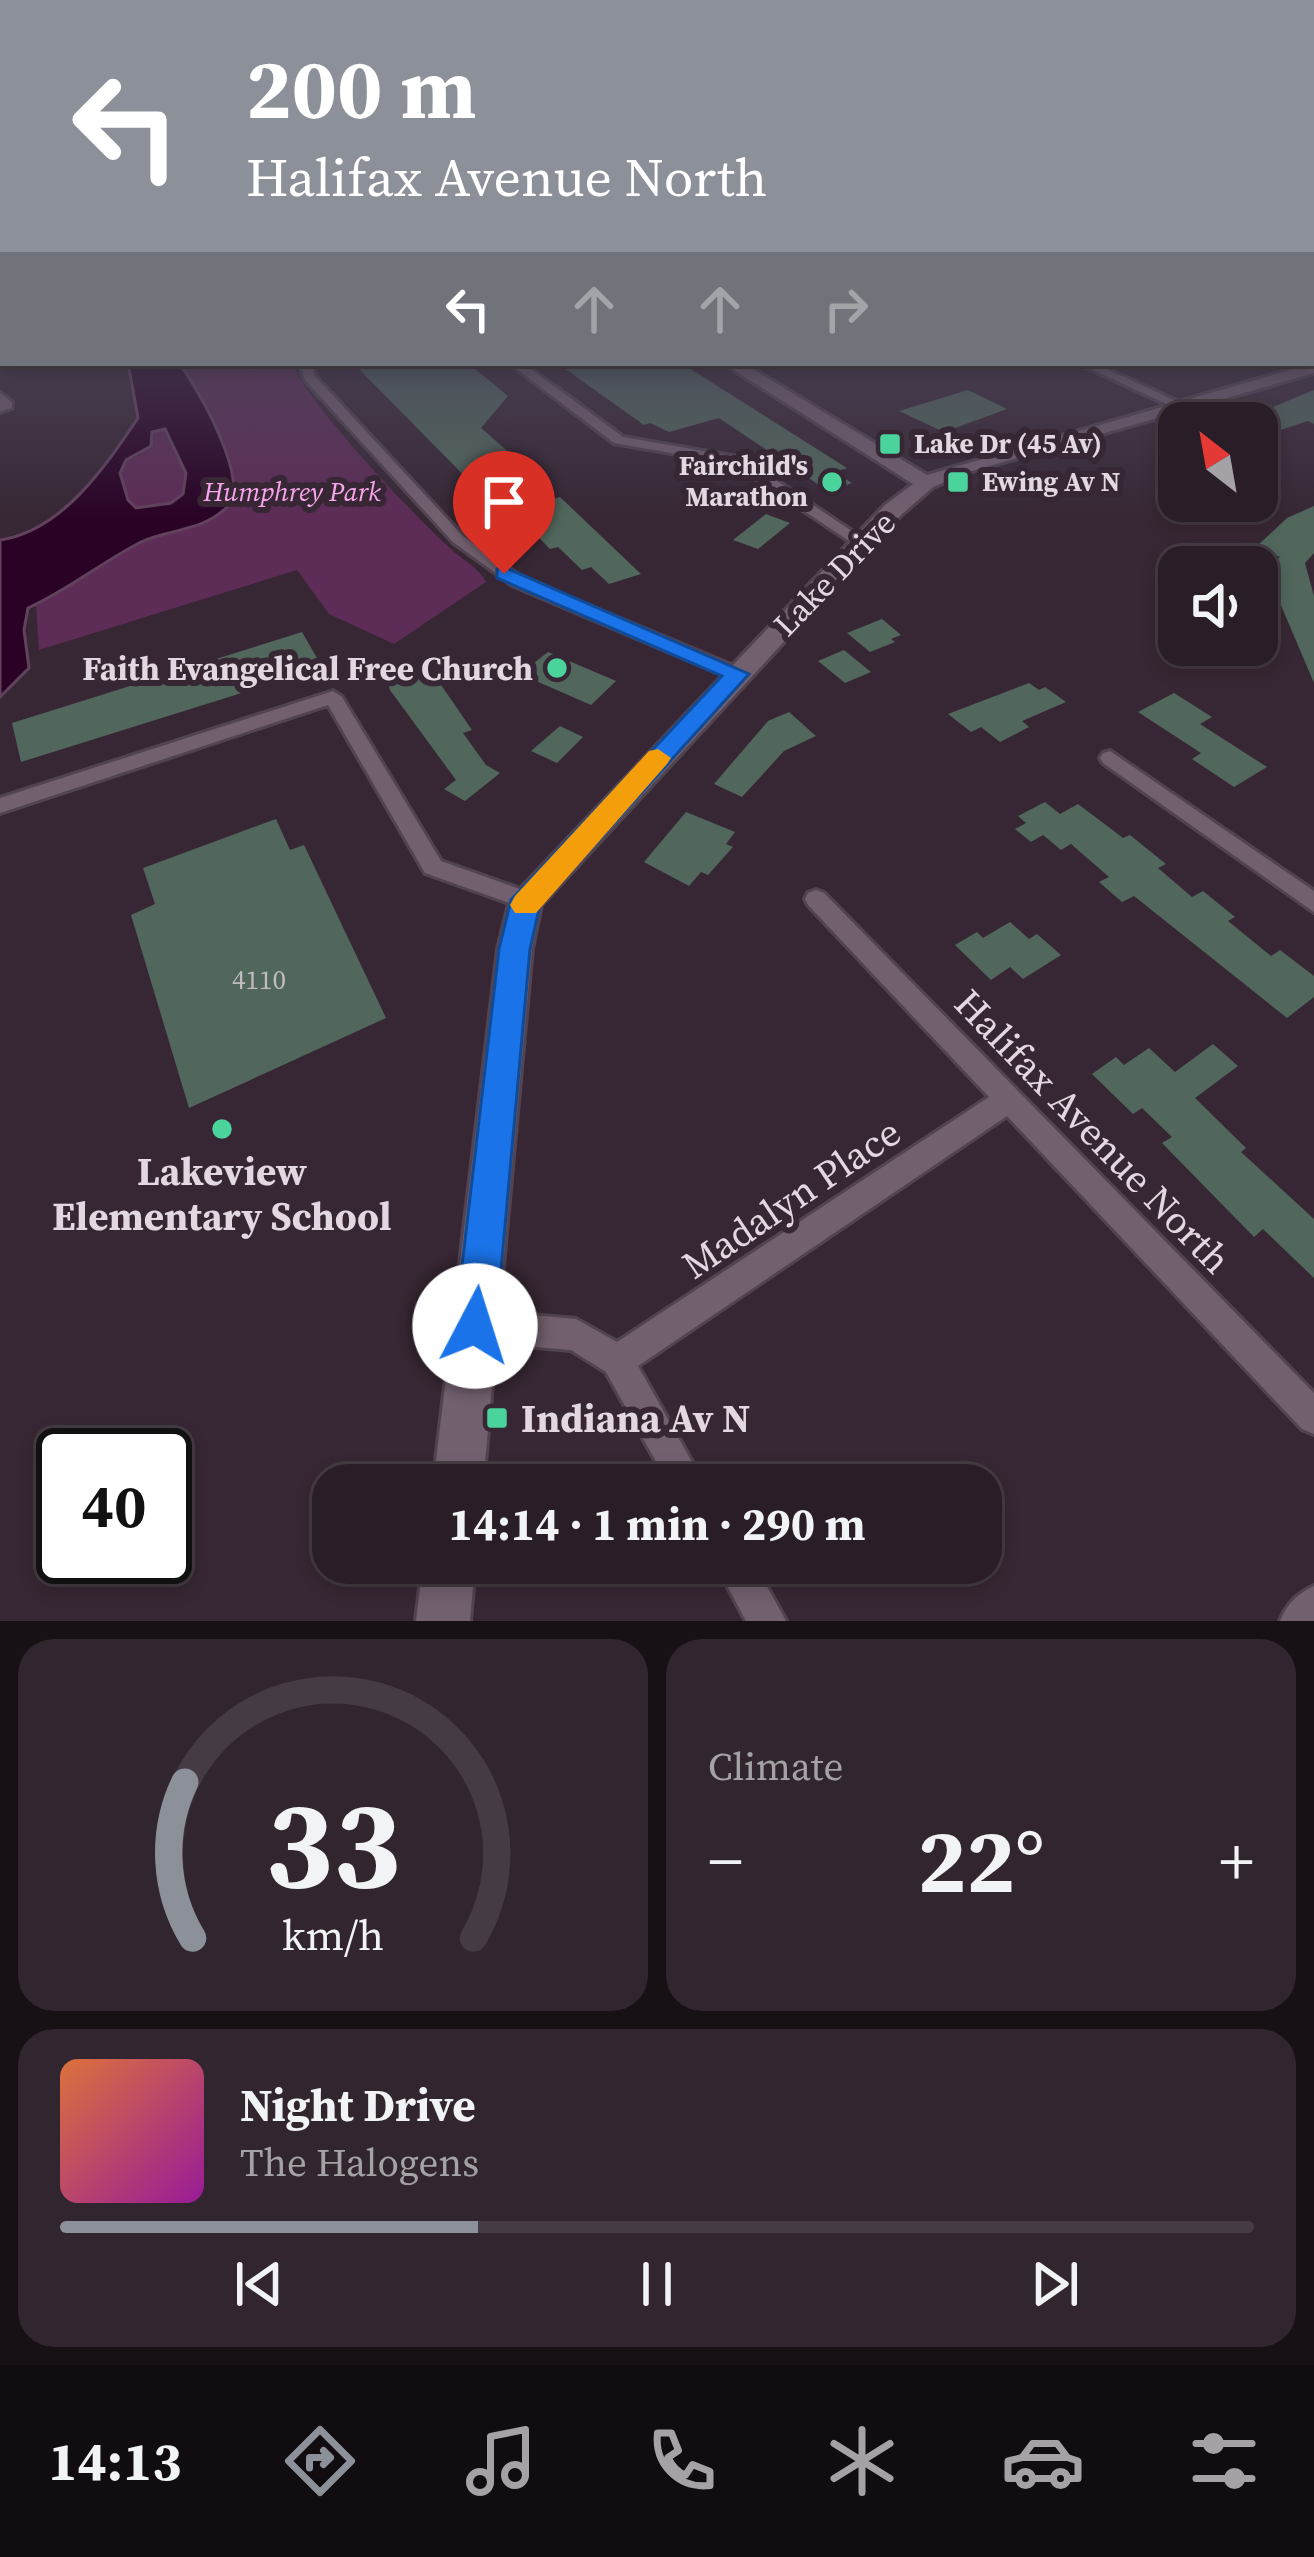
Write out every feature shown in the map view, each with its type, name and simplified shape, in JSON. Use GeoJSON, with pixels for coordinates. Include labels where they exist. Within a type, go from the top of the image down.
{"type":"FeatureCollection","features":[{"type":"Feature","properties":{"kind":"street"},"geometry":{"type":"LineString","coordinates":[[307,369],[309,377],[458,538],[485,561],[518,582],[737,674]]}},
{"type":"Feature","properties":{"kind":"street"},"geometry":{"type":"LineString","coordinates":[[523,369],[619,440],[738,461],[863,544]]}},
{"type":"Feature","properties":{"kind":"street"},"geometry":{"type":"LineString","coordinates":[[740,369],[926,483]]}},
{"type":"Feature","properties":{"kind":"street"},"geometry":{"type":"LineString","coordinates":[[1097,369],[1172,402]]}},
{"type":"Feature","properties":{"kind":"street","name":"Lake Drive"},"geometry":{"type":"LineString","coordinates":[[1195,402],[1312,369]]}},
{"type":"Feature","properties":{"kind":"street","name":"Lake Drive"},"geometry":{"type":"LineString","coordinates":[[526,900],[737,674],[926,483],[965,467],[1158,412]]}},
{"type":"Feature","properties":{"kind":"street"},"geometry":{"type":"LineString","coordinates":[[0,806],[333,697],[433,867],[526,900],[515,949],[460,1464]]}},
{"type":"Feature","properties":{"kind":"street"},"geometry":{"type":"LineString","coordinates":[[1110,758],[1314,903]]}},
{"type":"Feature","properties":{"kind":"street","name":"Halifax Avenue North"},"geometry":{"type":"LineString","coordinates":[[816,899],[1314,1417]]}},
{"type":"Feature","properties":{"kind":"street","name":"Madalyn Place"},"geometry":{"type":"LineString","coordinates":[[616,1361],[1009,1100]]}},
{"type":"Feature","properties":{"kind":"street"},"geometry":{"type":"LineString","coordinates":[[475,1326],[576,1335],[616,1361],[676,1464]]}},
{"type":"Feature","properties":{"kind":"street"},"geometry":{"type":"LineString","coordinates":[[443,1621],[447,1584]]}},
{"type":"Feature","properties":{"kind":"street"},"geometry":{"type":"LineString","coordinates":[[745,1584],[767,1621]]}},
{"type":"Feature","properties":{"kind":"street"},"geometry":{"type":"LineString","coordinates":[[1299,1621],[1314,1605]]}},
{"type":"Feature","properties":{"kind":"green space","name":"Humphrey Park"},"geometry":{"type":"Polygon","coordinates":[[[182,369],[296,369],[362,458],[486,582],[394,644],[329,614],[297,570],[39,650],[36,605],[155,534],[227,454],[182,369]]]}},
{"type":"Feature","properties":{"kind":"green space"},"geometry":{"type":"Polygon","coordinates":[[[165,429],[186,473],[183,494],[172,503],[136,509],[120,474],[126,460],[140,455],[151,433],[165,429]]]}},
{"type":"Feature","properties":{"kind":"shaded area"},"geometry":{"type":"Polygon","coordinates":[[[129,369],[183,369],[228,457],[233,495],[217,515],[141,542],[28,608],[24,630],[29,668],[0,697],[0,540],[43,524],[96,476],[138,418],[129,369]],[[165,429],[152,432],[151,446],[126,460],[120,473],[128,500],[136,508],[171,503],[183,494],[186,473],[165,429]]]}},
{"type":"Feature","properties":{"kind":"building"},"geometry":{"type":"Polygon","coordinates":[[[359,369],[475,369],[508,396],[481,428],[526,467],[492,477],[523,508],[560,497],[641,574],[609,584],[591,567],[582,570],[558,547],[550,549],[513,512],[503,515],[359,369]]]}},
{"type":"Feature","properties":{"kind":"building"},"geometry":{"type":"Polygon","coordinates":[[[565,369],[690,369],[847,468],[834,472],[852,483],[828,491],[719,418],[669,432],[644,425],[565,369]]]}},
{"type":"Feature","properties":{"kind":"building"},"geometry":{"type":"Polygon","coordinates":[[[968,390],[1007,409],[944,432],[899,411],[968,390]]]}},
{"type":"Feature","properties":{"kind":"building"},"geometry":{"type":"Polygon","coordinates":[[[1314,390],[1314,424],[1308,421],[1278,431],[1278,405],[1314,390]]]}},
{"type":"Feature","properties":{"kind":"building"},"geometry":{"type":"Polygon","coordinates":[[[1314,506],[1314,553],[1305,563],[1314,596],[1314,683],[1278,598],[1278,546],[1257,546],[1287,518],[1314,506]]]}},
{"type":"Feature","properties":{"kind":"building"},"geometry":{"type":"Polygon","coordinates":[[[766,514],[790,523],[758,549],[733,540],[766,514]]]}},
{"type":"Feature","properties":{"kind":"building"},"geometry":{"type":"Polygon","coordinates":[[[882,619],[901,635],[891,639],[895,642],[870,652],[847,633],[882,619]]]}},
{"type":"Feature","properties":{"kind":"building"},"geometry":{"type":"Polygon","coordinates":[[[302,632],[321,665],[302,674],[21,762],[12,723],[302,632]]]}},
{"type":"Feature","properties":{"kind":"building"},"geometry":{"type":"Polygon","coordinates":[[[844,650],[871,672],[845,683],[818,661],[844,650]]]}},
{"type":"Feature","properties":{"kind":"building","name":"Faith Evangelical Free Church"},"geometry":{"type":"Polygon","coordinates":[[[548,652],[616,681],[591,705],[520,674],[548,652]]]}},
{"type":"Feature","properties":{"kind":"building"},"geometry":{"type":"Polygon","coordinates":[[[414,669],[425,684],[437,679],[472,730],[463,733],[486,765],[500,773],[465,801],[444,789],[456,780],[390,690],[386,679],[414,669]]]}},
{"type":"Feature","properties":{"kind":"building"},"geometry":{"type":"Polygon","coordinates":[[[1029,683],[1039,690],[1045,687],[1066,702],[1022,721],[1029,727],[1000,742],[981,727],[971,732],[948,714],[1029,683]]]}},
{"type":"Feature","properties":{"kind":"building"},"geometry":{"type":"Polygon","coordinates":[[[1174,693],[1212,717],[1200,724],[1267,767],[1234,787],[1192,759],[1201,753],[1138,712],[1174,693]]]}},
{"type":"Feature","properties":{"kind":"building"},"geometry":{"type":"Polygon","coordinates":[[[789,712],[816,736],[784,751],[742,797],[714,784],[768,721],[789,712]]]}},
{"type":"Feature","properties":{"kind":"building"},"geometry":{"type":"Polygon","coordinates":[[[560,726],[583,737],[557,763],[531,751],[560,726]]]}},
{"type":"Feature","properties":{"kind":"building"},"geometry":{"type":"Polygon","coordinates":[[[1045,802],[1060,814],[1078,804],[1123,838],[1130,835],[1166,864],[1158,868],[1192,897],[1203,891],[1235,917],[1228,921],[1271,956],[1280,950],[1314,976],[1314,997],[1287,1018],[1134,896],[1122,902],[1099,882],[1109,877],[1071,844],[1061,850],[1043,835],[1031,842],[1015,829],[1026,823],[1018,816],[1045,802]]]}},
{"type":"Feature","properties":{"kind":"building"},"geometry":{"type":"Polygon","coordinates":[[[686,812],[735,832],[726,844],[733,847],[708,875],[701,872],[689,886],[644,862],[686,812]]]}},
{"type":"Feature","properties":{"kind":"building","name":"Lakeview Elementary School"},"geometry":{"type":"Polygon","coordinates":[[[276,819],[290,850],[304,845],[386,1018],[189,1108],[131,915],[155,904],[143,868],[276,819]]]}},
{"type":"Feature","properties":{"kind":"building"},"geometry":{"type":"Polygon","coordinates":[[[1010,922],[1029,939],[1037,934],[1061,955],[1023,979],[1010,967],[991,980],[955,945],[977,932],[983,938],[1010,922]]]}},
{"type":"Feature","properties":{"kind":"building"},"geometry":{"type":"Polygon","coordinates":[[[1213,1044],[1238,1066],[1195,1098],[1246,1148],[1241,1152],[1314,1219],[1314,1278],[1263,1229],[1254,1237],[1162,1143],[1172,1137],[1142,1108],[1133,1114],[1092,1074],[1116,1057],[1124,1065],[1149,1048],[1175,1072],[1213,1044]]]}},
{"type":"Feature","properties":{"kind":"slow traffic"},"geometry":{"type":"LineString","coordinates":[[525,905],[658,758]]}},
{"type":"Feature","properties":{"kind":"place","name":"Lake Dr (45 Av)"},"geometry":{"type":"Point","coordinates":[890,444]}},
{"type":"Feature","properties":{"kind":"place","name":"Fairchild's Marathon"},"geometry":{"type":"Point","coordinates":[832,482]}},
{"type":"Feature","properties":{"kind":"place","name":"Ewing Av N"},"geometry":{"type":"Point","coordinates":[958,482]}},
{"type":"Feature","properties":{"kind":"place","name":"Faith Evangelical Free Church"},"geometry":{"type":"Point","coordinates":[557,668]}},
{"type":"Feature","properties":{"kind":"place","name":"Lakeview Elementary School"},"geometry":{"type":"Point","coordinates":[222,1129]}},
{"type":"Feature","properties":{"kind":"place","name":"Indiana Av N"},"geometry":{"type":"Point","coordinates":[497,1418]}},
{"type":"Feature","properties":{"kind":"route"},"geometry":{"type":"LineString","coordinates":[[475,1326],[515,949],[526,900],[737,674],[504,574]]}}]}
